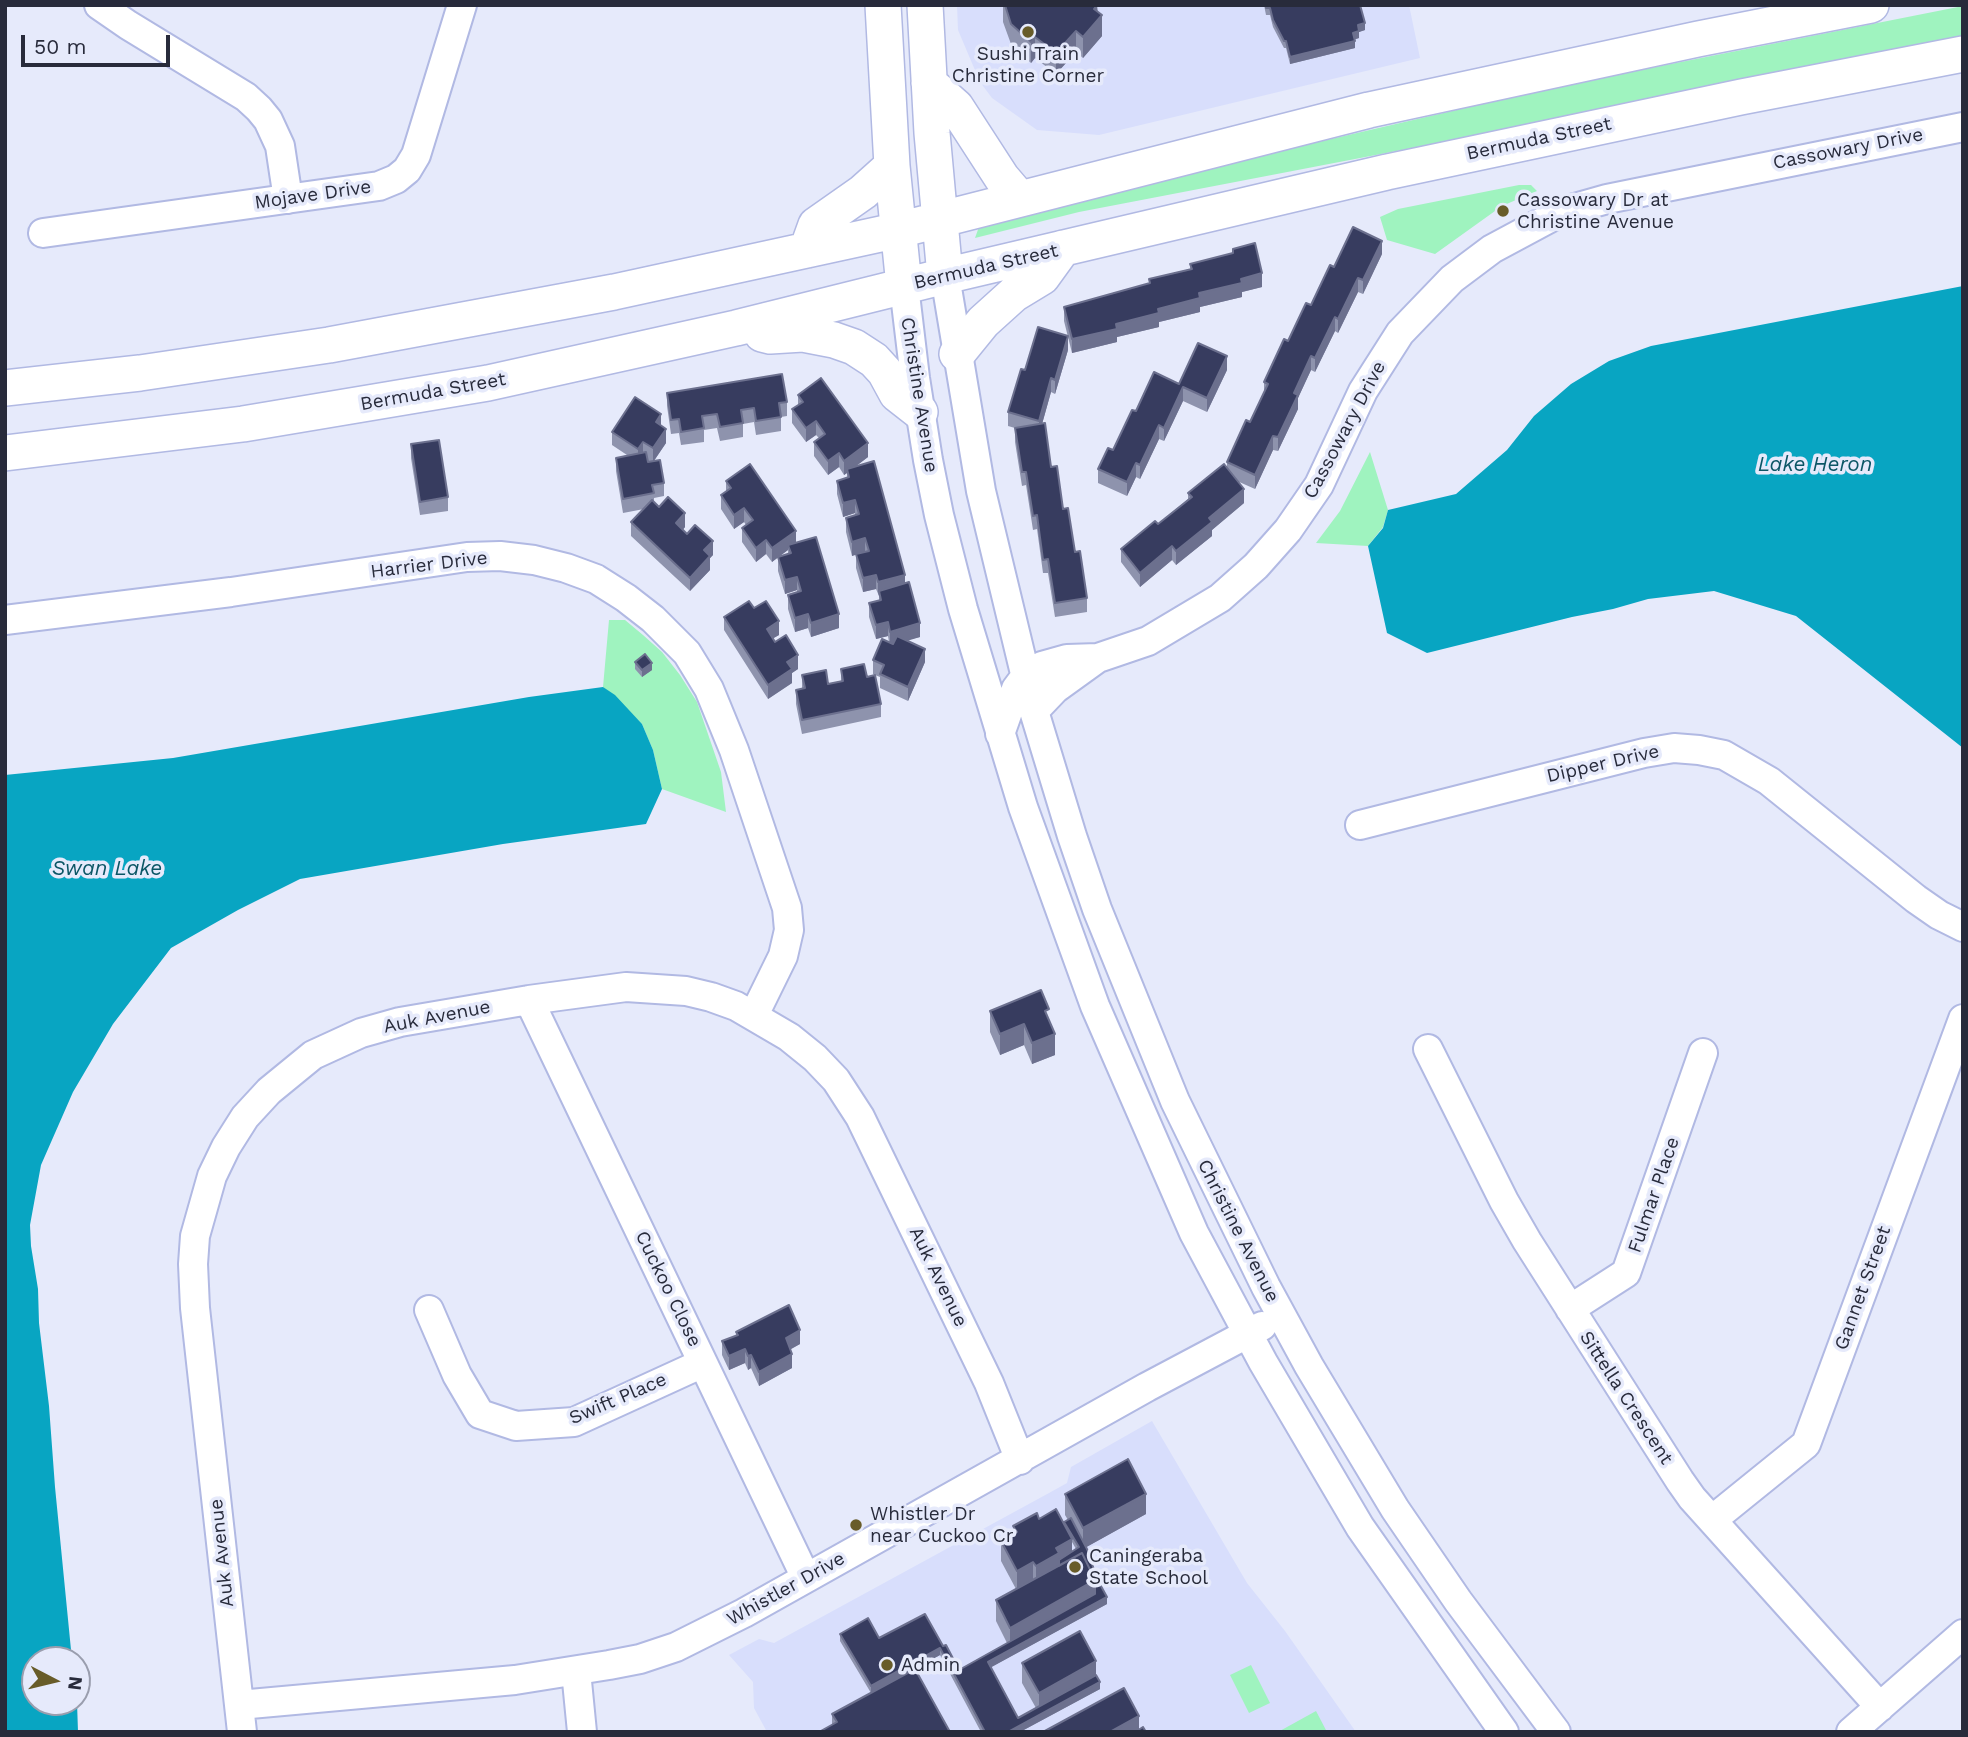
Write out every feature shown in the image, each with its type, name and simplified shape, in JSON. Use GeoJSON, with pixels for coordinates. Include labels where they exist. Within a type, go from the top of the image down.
{"type":"FeatureCollection","features":[{"type":"Feature","properties":{"kind":"main road","name":"Christine Avenue"},"geometry":{"type":"LineString","coordinates":[[883,5],[892,166],[904,286]]}},
{"type":"Feature","properties":{"kind":"main road","name":"Christine Avenue"},"geometry":{"type":"LineString","coordinates":[[925,5],[945,276]]}},
{"type":"Feature","properties":{"kind":"main road"},"geometry":{"type":"LineString","coordinates":[[5,388],[140,373],[329,345],[603,295],[898,230],[1369,110],[1635,52],[1871,5]]}},
{"type":"Feature","properties":{"kind":"main road","name":"Bermuda Street"},"geometry":{"type":"LineString","coordinates":[[5,453],[215,428],[392,400],[572,365],[1063,248],[1564,133],[1963,54]]}},
{"type":"Feature","properties":{"kind":"main road"},"geometry":{"type":"LineString","coordinates":[[929,83],[956,107],[1002,178],[1020,199]]}},
{"type":"Feature","properties":{"kind":"main road"},"geometry":{"type":"LineString","coordinates":[[807,250],[816,226],[863,192],[892,166]]}},
{"type":"Feature","properties":{"kind":"main road"},"geometry":{"type":"LineString","coordinates":[[957,354],[983,322],[1014,294],[1041,276],[1063,248]]}},
{"type":"Feature","properties":{"kind":"main road"},"geometry":{"type":"LineString","coordinates":[[736,328],[771,336],[787,334],[818,337],[854,347],[874,360],[885,372],[897,394],[920,412]]}},
{"type":"Feature","properties":{"kind":"street"},"geometry":{"type":"LineString","coordinates":[[99,5],[246,97],[259,109],[268,120],[280,146],[288,199]]}},
{"type":"Feature","properties":{"kind":"street","name":"Mojave Drive"},"geometry":{"type":"LineString","coordinates":[[43,233],[379,186],[396,179],[407,170],[416,155],[462,5]]}},
{"type":"Feature","properties":{"kind":"street","name":"Cassowary Drive"},"geometry":{"type":"LineString","coordinates":[[1025,677],[1042,666],[1058,661],[1098,658],[1148,641],[1220,598],[1256,566],[1288,530],[1319,485],[1363,391],[1400,333],[1452,279],[1493,249],[1561,212],[1607,199],[1963,127]]}},
{"type":"Feature","properties":{"kind":"street","name":"Christine Avenue"},"geometry":{"type":"LineString","coordinates":[[945,276],[981,491],[1034,711],[1097,909],[1175,1101],[1280,1314],[1395,1509],[1458,1601],[1556,1732]]}},
{"type":"Feature","properties":{"kind":"street","name":"Christine Avenue"},"geometry":{"type":"LineString","coordinates":[[904,286],[920,412],[950,561],[1000,734],[1041,861],[1095,1006],[1194,1233],[1248,1334],[1360,1527],[1504,1732]]}},
{"type":"Feature","properties":{"kind":"street","name":"Harrier Drive"},"geometry":{"type":"LineString","coordinates":[[5,620],[231,592],[467,557],[500,556],[534,560],[596,579],[644,612],[687,653],[709,689],[734,750],[787,908],[789,930],[783,956],[754,1016]]}},
{"type":"Feature","properties":{"kind":"street","name":"Cassowary Drive"},"geometry":{"type":"LineString","coordinates":[[1034,711],[1055,689],[1098,658]]}},
{"type":"Feature","properties":{"kind":"street"},"geometry":{"type":"LineString","coordinates":[[1000,734],[1013,697],[1025,677]]}},
{"type":"Feature","properties":{"kind":"street","name":"Dipper Drive"},"geometry":{"type":"LineString","coordinates":[[1360,825],[1644,753],[1674,748],[1699,750],[1724,755],[1769,781],[1916,899],[1963,927]]}},
{"type":"Feature","properties":{"kind":"street"},"geometry":{"type":"LineString","coordinates":[[1095,1006],[1107,1010],[1115,1006],[1116,1001],[1100,947],[1097,909]]}},
{"type":"Feature","properties":{"kind":"street","name":"Auk Avenue"},"geometry":{"type":"LineString","coordinates":[[241,1718],[195,1308],[195,1237],[212,1176],[226,1146],[245,1117],[269,1091],[313,1055],[361,1033],[400,1023],[529,1000],[626,987],[686,991],[711,997],[736,1006],[789,1037],[836,1080],[860,1116],[989,1383],[1020,1460]]}},
{"type":"Feature","properties":{"kind":"street","name":"Cuckoo Close"},"geometry":{"type":"LineString","coordinates":[[529,1000],[806,1578]]}},
{"type":"Feature","properties":{"kind":"street","name":"Gannet Street"},"geometry":{"type":"LineString","coordinates":[[1712,1520],[1806,1444],[1963,1019]]}},
{"type":"Feature","properties":{"kind":"street","name":"Sittella Crescent"},"geometry":{"type":"LineString","coordinates":[[1428,1049],[1504,1201],[1570,1310],[1680,1481],[1880,1707]]}},
{"type":"Feature","properties":{"kind":"street","name":"Fulmar Place"},"geometry":{"type":"LineString","coordinates":[[1570,1310],[1626,1273],[1703,1053]]}},
{"type":"Feature","properties":{"kind":"street","name":"Swift Place"},"geometry":{"type":"LineString","coordinates":[[429,1310],[457,1375],[480,1414],[516,1426],[574,1422],[703,1363]]}},
{"type":"Feature","properties":{"kind":"street","name":"Whistler Drive"},"geometry":{"type":"LineString","coordinates":[[241,1718],[576,1671],[640,1659],[676,1647],[704,1635],[1280,1314]]}},
{"type":"Feature","properties":{"kind":"street"},"geometry":{"type":"LineString","coordinates":[[1851,1732],[1963,1634]]}},
{"type":"Feature","properties":{"kind":"street"},"geometry":{"type":"LineString","coordinates":[[576,1671],[582,1732]]}},
{"type":"Feature","properties":{"kind":"shaded area"},"geometry":{"type":"Polygon","coordinates":[[[957,5],[1409,5],[1420,58],[1099,135],[1037,130],[992,98],[980,82],[958,30],[957,5]]]}},
{"type":"Feature","properties":{"kind":"shaded area","name":"Caningeraba State School"},"geometry":{"type":"Polygon","coordinates":[[[1152,1421],[1247,1583],[1285,1631],[1356,1732],[767,1732],[754,1708],[753,1682],[729,1655],[759,1639],[774,1643],[1049,1493],[1067,1483],[1071,1467],[1152,1421]]]}},
{"type":"Feature","properties":{"kind":"green space"},"geometry":{"type":"Polygon","coordinates":[[[1963,6],[1963,36],[1675,93],[1506,130],[1079,212],[975,238],[980,224],[1210,167],[1560,86],[1963,6]]]}},
{"type":"Feature","properties":{"kind":"green space"},"geometry":{"type":"Polygon","coordinates":[[[1519,185],[1531,185],[1537,191],[1502,206],[1435,254],[1387,240],[1380,217],[1398,209],[1519,185]]]}},
{"type":"Feature","properties":{"kind":"green space"},"geometry":{"type":"Polygon","coordinates":[[[1370,452],[1388,510],[1383,527],[1368,546],[1316,543],[1340,511],[1370,452]]]}},
{"type":"Feature","properties":{"kind":"green space"},"geometry":{"type":"Polygon","coordinates":[[[609,620],[625,620],[662,652],[697,702],[721,772],[726,812],[662,789],[653,750],[642,724],[603,687],[609,620]]]}},
{"type":"Feature","properties":{"kind":"green space"},"geometry":{"type":"Polygon","coordinates":[[[1251,1665],[1270,1703],[1249,1713],[1230,1675],[1251,1665]]]}},
{"type":"Feature","properties":{"kind":"green space"},"geometry":{"type":"Polygon","coordinates":[[[1316,1711],[1327,1732],[1278,1732],[1316,1711]]]}},
{"type":"Feature","properties":{"kind":"water","name":"Lake Heron"},"geometry":{"type":"Polygon","coordinates":[[[1963,286],[1963,748],[1796,616],[1714,591],[1648,599],[1427,653],[1387,633],[1368,546],[1383,528],[1388,510],[1456,494],[1507,450],[1534,416],[1571,384],[1609,361],[1651,346],[1963,286]]]}},
{"type":"Feature","properties":{"kind":"water","name":"Swan Lake"},"geometry":{"type":"Polygon","coordinates":[[[603,687],[615,695],[642,724],[653,750],[662,789],[646,824],[503,844],[300,879],[171,948],[113,1024],[73,1092],[41,1165],[30,1225],[71,1646],[21,1646],[21,1716],[77,1716],[78,1732],[5,1732],[5,775],[173,758],[529,697],[603,687]]]}},
{"type":"Feature","properties":{"kind":"building"},"geometry":{"type":"Polygon","coordinates":[[[1005,5],[1097,5],[1094,9],[1102,15],[1083,37],[1076,31],[1056,53],[1035,37],[1031,42],[1011,24],[1005,5]]]}},
{"type":"Feature","properties":{"kind":"building"},"geometry":{"type":"Polygon","coordinates":[[[1266,5],[1360,5],[1365,23],[1358,25],[1359,31],[1353,33],[1355,41],[1290,57],[1286,41],[1266,5]]]}},
{"type":"Feature","properties":{"kind":"building"},"geometry":{"type":"Polygon","coordinates":[[[1353,227],[1382,241],[1363,280],[1358,278],[1338,319],[1335,317],[1315,358],[1311,356],[1294,393],[1298,395],[1278,437],[1273,436],[1255,475],[1227,462],[1246,420],[1250,422],[1268,384],[1264,382],[1284,339],[1288,341],[1306,303],[1311,305],[1330,265],[1334,267],[1353,227]]]}},
{"type":"Feature","properties":{"kind":"building"},"geometry":{"type":"Polygon","coordinates":[[[1255,243],[1262,273],[1241,279],[1242,283],[1199,293],[1200,298],[1158,309],[1159,313],[1116,324],[1117,329],[1072,339],[1064,307],[1150,283],[1149,279],[1192,269],[1190,264],[1233,253],[1233,249],[1255,243]]]}},
{"type":"Feature","properties":{"kind":"building"},"geometry":{"type":"Polygon","coordinates":[[[1038,327],[1068,336],[1055,380],[1051,378],[1039,421],[1008,412],[1038,327]]]}},
{"type":"Feature","properties":{"kind":"building"},"geometry":{"type":"Polygon","coordinates":[[[1198,343],[1227,356],[1207,398],[1183,387],[1164,428],[1159,425],[1140,465],[1136,463],[1127,482],[1098,469],[1108,448],[1113,450],[1132,410],[1136,411],[1154,372],[1179,384],[1198,343]]]}},
{"type":"Feature","properties":{"kind":"building"},"geometry":{"type":"Polygon","coordinates":[[[782,374],[787,402],[779,403],[781,417],[756,421],[754,408],[741,410],[743,423],[720,427],[717,414],[702,416],[704,428],[681,432],[679,419],[671,420],[667,393],[782,374]]]}},
{"type":"Feature","properties":{"kind":"building"},"geometry":{"type":"Polygon","coordinates":[[[821,378],[868,443],[844,461],[839,453],[828,461],[814,442],[825,434],[816,421],[806,428],[792,409],[803,402],[798,395],[821,378]]]}},
{"type":"Feature","properties":{"kind":"building"},"geometry":{"type":"Polygon","coordinates":[[[635,397],[661,414],[656,422],[666,429],[653,448],[643,442],[638,449],[612,432],[635,397]]]}},
{"type":"Feature","properties":{"kind":"building"},"geometry":{"type":"Polygon","coordinates":[[[1045,423],[1051,467],[1057,466],[1063,509],[1068,508],[1075,552],[1080,551],[1087,598],[1055,603],[1048,559],[1043,560],[1037,515],[1033,516],[1026,472],[1022,472],[1015,428],[1045,423]]]}},
{"type":"Feature","properties":{"kind":"building"},"geometry":{"type":"Polygon","coordinates":[[[439,440],[448,497],[420,502],[411,444],[439,440]]]}},
{"type":"Feature","properties":{"kind":"building"},"geometry":{"type":"Polygon","coordinates":[[[646,452],[648,462],[660,460],[664,483],[652,485],[654,493],[623,499],[616,458],[646,452]]]}},
{"type":"Feature","properties":{"kind":"building"},"geometry":{"type":"Polygon","coordinates":[[[874,461],[905,575],[878,582],[876,575],[863,578],[856,554],[869,551],[865,538],[852,542],[846,518],[859,514],[855,500],[843,503],[837,481],[849,477],[847,469],[874,461]]]}},
{"type":"Feature","properties":{"kind":"building"},"geometry":{"type":"Polygon","coordinates":[[[750,464],[796,531],[772,548],[766,540],[756,548],[742,528],[753,520],[744,508],[734,515],[721,495],[731,488],[726,481],[750,464]]]}},
{"type":"Feature","properties":{"kind":"building"},"geometry":{"type":"Polygon","coordinates":[[[1224,464],[1244,489],[1209,518],[1212,522],[1176,551],[1172,546],[1140,573],[1121,549],[1155,521],[1158,524],[1192,497],[1188,493],[1224,464]]]}},
{"type":"Feature","properties":{"kind":"building"},"geometry":{"type":"Polygon","coordinates":[[[668,497],[685,513],[676,523],[687,534],[695,525],[713,541],[704,550],[710,556],[690,578],[631,522],[652,500],[659,507],[668,497]]]}},
{"type":"Feature","properties":{"kind":"building"},"geometry":{"type":"Polygon","coordinates":[[[816,537],[839,614],[811,623],[808,614],[795,618],[788,595],[801,591],[797,577],[785,580],[778,557],[791,553],[788,545],[816,537]]]}},
{"type":"Feature","properties":{"kind":"building"},"geometry":{"type":"Polygon","coordinates":[[[909,582],[920,623],[890,632],[888,622],[876,625],[869,603],[881,600],[879,591],[909,582]]]}},
{"type":"Feature","properties":{"kind":"building"},"geometry":{"type":"Polygon","coordinates":[[[749,601],[754,608],[766,601],[779,621],[767,629],[775,642],[786,635],[798,655],[787,662],[792,669],[768,685],[724,617],[749,601]]]}},
{"type":"Feature","properties":{"kind":"building"},"geometry":{"type":"Polygon","coordinates":[[[897,636],[925,649],[908,687],[880,674],[884,665],[873,660],[882,639],[893,644],[897,636]]]}},
{"type":"Feature","properties":{"kind":"building"},"geometry":{"type":"Polygon","coordinates":[[[645,654],[652,663],[642,670],[635,662],[645,654]]]}},
{"type":"Feature","properties":{"kind":"building"},"geometry":{"type":"Polygon","coordinates":[[[864,664],[867,677],[875,675],[881,704],[802,720],[796,690],[805,688],[802,675],[826,670],[828,684],[843,681],[841,669],[864,664]]]}},
{"type":"Feature","properties":{"kind":"building"},"geometry":{"type":"Polygon","coordinates":[[[1041,990],[1049,1009],[1045,1011],[1055,1034],[1032,1043],[1024,1024],[1000,1034],[990,1011],[1041,990]]]}},
{"type":"Feature","properties":{"kind":"building"},"geometry":{"type":"Polygon","coordinates":[[[789,1305],[800,1330],[786,1338],[792,1354],[759,1372],[745,1349],[729,1356],[722,1341],[738,1335],[736,1332],[789,1305]]]}},
{"type":"Feature","properties":{"kind":"building"},"geometry":{"type":"Polygon","coordinates":[[[1128,1459],[1146,1494],[1083,1528],[1065,1494],[1128,1459]]]}},
{"type":"Feature","properties":{"kind":"building"},"geometry":{"type":"Polygon","coordinates":[[[1056,1509],[1072,1539],[1056,1548],[1059,1553],[1036,1566],[1033,1562],[1017,1571],[1001,1541],[1017,1532],[1013,1526],[1037,1513],[1039,1519],[1056,1509]]]}},
{"type":"Feature","properties":{"kind":"building"},"geometry":{"type":"Polygon","coordinates":[[[1071,1518],[1107,1597],[988,1662],[1018,1718],[1096,1675],[1100,1682],[1010,1732],[985,1732],[940,1648],[871,1686],[840,1634],[868,1618],[879,1638],[925,1614],[959,1670],[1095,1594],[1095,1580],[1082,1553],[1059,1566],[1059,1560],[1079,1547],[1064,1522],[1071,1518]]]}},
{"type":"Feature","properties":{"kind":"building"},"geometry":{"type":"Polygon","coordinates":[[[1082,1553],[1095,1580],[1010,1628],[996,1600],[1082,1553]]]}},
{"type":"Feature","properties":{"kind":"building"},"geometry":{"type":"Polygon","coordinates":[[[1080,1631],[1096,1661],[1039,1693],[1022,1663],[1080,1631]]]}},
{"type":"Feature","properties":{"kind":"building"},"geometry":{"type":"Polygon","coordinates":[[[915,1669],[950,1732],[819,1732],[837,1722],[832,1714],[915,1669]]]}},
{"type":"Feature","properties":{"kind":"building"},"geometry":{"type":"Polygon","coordinates":[[[1124,1688],[1139,1716],[1110,1732],[1043,1732],[1124,1688]]]}},
{"type":"Feature","properties":{"kind":"place","name":"Sushi Train Christine Corner"},"geometry":{"type":"Point","coordinates":[1028,32]}},
{"type":"Feature","properties":{"kind":"place","name":"Cassowary Dr at Christine Avenue"},"geometry":{"type":"Point","coordinates":[1503,211]}},
{"type":"Feature","properties":{"kind":"place","name":"Whistler Dr near Cuckoo Cr"},"geometry":{"type":"Point","coordinates":[856,1525]}},
{"type":"Feature","properties":{"kind":"place","name":"Caningeraba State School"},"geometry":{"type":"Point","coordinates":[1075,1567]}},
{"type":"Feature","properties":{"kind":"place","name":"Admin"},"geometry":{"type":"Point","coordinates":[887,1665]}}]}
